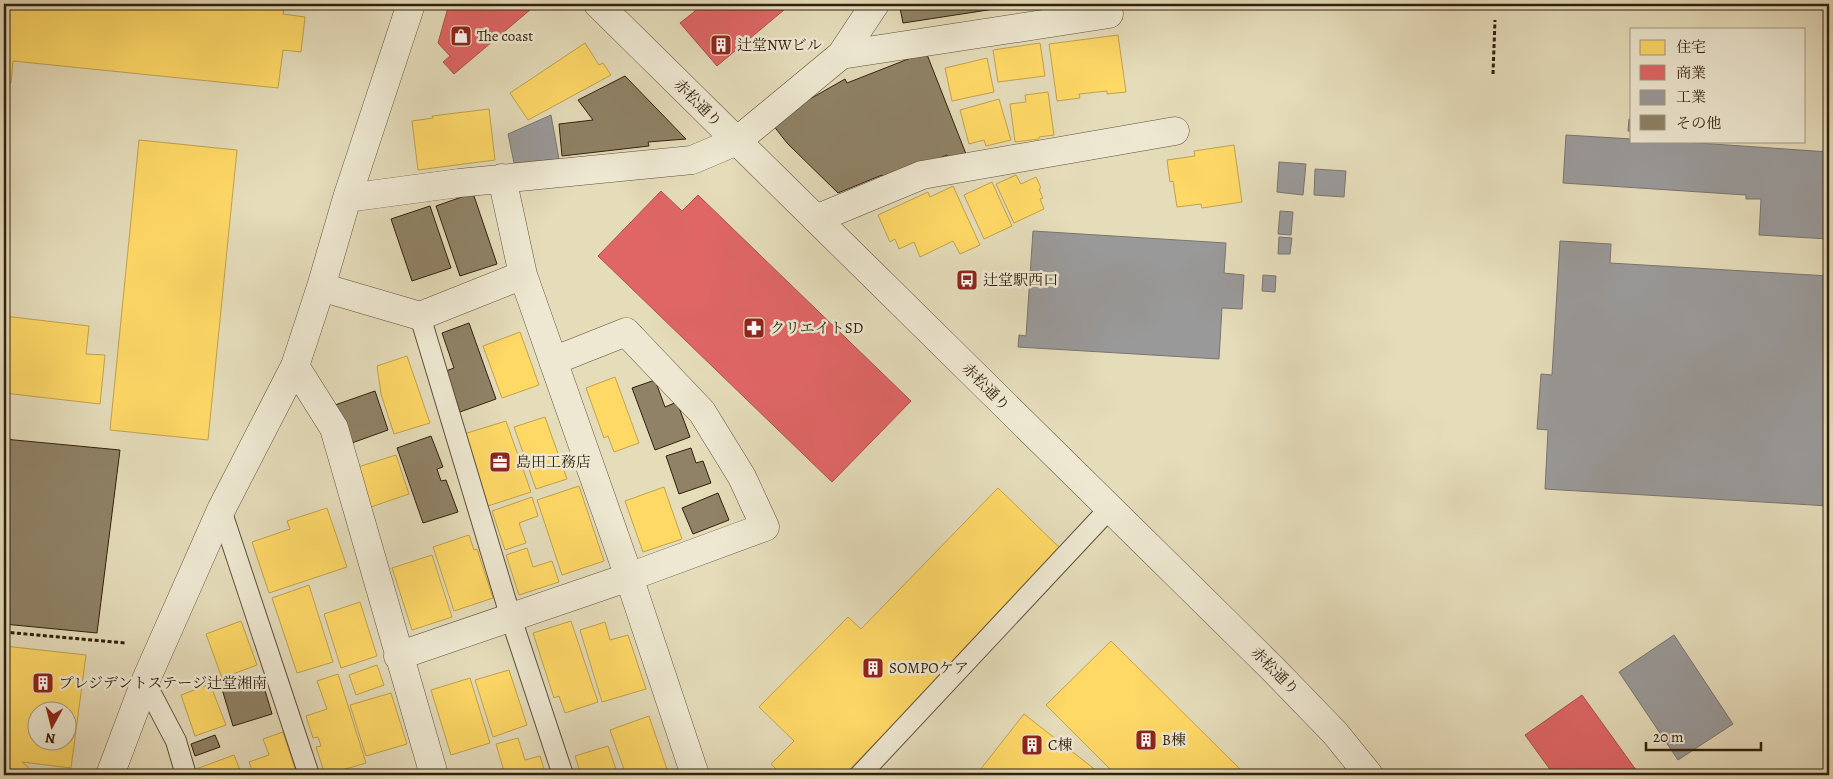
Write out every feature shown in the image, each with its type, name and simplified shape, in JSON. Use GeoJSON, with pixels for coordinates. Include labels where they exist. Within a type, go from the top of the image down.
{"type":"FeatureCollection","features":[{"type":"Feature","properties":{"kind":"street"},"geometry":{"type":"LineString","coordinates":[[110,775],[145,682],[221,510],[295,366],[347,198],[411,4]]}},
{"type":"Feature","properties":{"kind":"street","name":"赤松通り"},"geometry":{"type":"LineString","coordinates":[[598,4],[1265,661],[1329,726],[1369,775]]}},
{"type":"Feature","properties":{"kind":"street"},"geometry":{"type":"LineString","coordinates":[[347,198],[502,178],[692,160],[737,141],[841,55],[875,4]]}},
{"type":"Feature","properties":{"kind":"street"},"geometry":{"type":"LineString","coordinates":[[841,55],[1109,14]]}},
{"type":"Feature","properties":{"kind":"street"},"geometry":{"type":"LineString","coordinates":[[816,219],[922,175],[1175,131]]}},
{"type":"Feature","properties":{"kind":"street"},"geometry":{"type":"LineString","coordinates":[[502,178],[522,275],[629,577],[695,775]]}},
{"type":"Feature","properties":{"kind":"street"},"geometry":{"type":"LineString","coordinates":[[321,286],[420,316],[522,275]]}},
{"type":"Feature","properties":{"kind":"street"},"geometry":{"type":"LineString","coordinates":[[398,656],[629,577],[764,527],[742,477],[702,412],[626,332],[553,361]]}},
{"type":"Feature","properties":{"kind":"street"},"geometry":{"type":"LineString","coordinates":[[295,366],[334,428],[398,656],[434,775]]}},
{"type":"Feature","properties":{"kind":"lane"},"geometry":{"type":"LineString","coordinates":[[420,316],[510,618],[563,775]]}},
{"type":"Feature","properties":{"kind":"lane"},"geometry":{"type":"LineString","coordinates":[[860,775],[1110,508]]}},
{"type":"Feature","properties":{"kind":"lane"},"geometry":{"type":"LineString","coordinates":[[221,510],[309,775]]}},
{"type":"Feature","properties":{"kind":"lane"},"geometry":{"type":"LineString","coordinates":[[145,682],[176,741],[186,775]]}},
{"type":"Feature","properties":{"kind":"path"},"geometry":{"type":"LineString","coordinates":[[1494,74],[1495,20]]}},
{"type":"Feature","properties":{"kind":"path"},"geometry":{"type":"LineString","coordinates":[[4,632],[133,644]]}},
{"type":"Feature","properties":{"kind":"building: 住宅"},"geometry":{"type":"Polygon","coordinates":[[[4,4],[285,4],[283,14],[305,17],[301,52],[283,50],[278,88],[13,61],[11,83],[4,83],[4,4]]]}},
{"type":"Feature","properties":{"kind":"building: 住宅"},"geometry":{"type":"Polygon","coordinates":[[[1059,4],[1079,4],[1060,9],[1059,4]]]}},
{"type":"Feature","properties":{"kind":"building: 住宅"},"geometry":{"type":"Polygon","coordinates":[[[1118,35],[1126,92],[1107,94],[1107,91],[1079,94],[1080,98],[1057,101],[1049,44],[1118,35]]]}},
{"type":"Feature","properties":{"kind":"building: 住宅"},"geometry":{"type":"Polygon","coordinates":[[[585,43],[599,65],[603,63],[611,75],[528,120],[510,93],[585,43]]]}},
{"type":"Feature","properties":{"kind":"building: 住宅"},"geometry":{"type":"Polygon","coordinates":[[[1040,43],[1045,76],[998,82],[993,50],[1040,43]]]}},
{"type":"Feature","properties":{"kind":"building: 住宅"},"geometry":{"type":"Polygon","coordinates":[[[987,58],[994,92],[952,101],[945,68],[987,58]]]}},
{"type":"Feature","properties":{"kind":"building: 住宅"},"geometry":{"type":"Polygon","coordinates":[[[1048,92],[1054,135],[1015,142],[1010,104],[1026,102],[1025,95],[1048,92]]]}},
{"type":"Feature","properties":{"kind":"building: 住宅"},"geometry":{"type":"Polygon","coordinates":[[[999,99],[1011,140],[986,146],[984,140],[969,144],[960,110],[999,99]]]}},
{"type":"Feature","properties":{"kind":"building: 住宅"},"geometry":{"type":"Polygon","coordinates":[[[489,109],[495,160],[418,170],[412,121],[433,118],[432,116],[489,109]]]}},
{"type":"Feature","properties":{"kind":"building: 住宅"},"geometry":{"type":"Polygon","coordinates":[[[139,140],[237,150],[208,440],[110,430],[139,140]]]}},
{"type":"Feature","properties":{"kind":"building: 住宅"},"geometry":{"type":"Polygon","coordinates":[[[1234,145],[1242,202],[1202,208],[1201,204],[1177,207],[1173,181],[1170,182],[1167,160],[1195,156],[1194,151],[1234,145]]]}},
{"type":"Feature","properties":{"kind":"building: 住宅"},"geometry":{"type":"Polygon","coordinates":[[[1016,175],[1021,184],[1036,177],[1041,188],[1039,189],[1043,198],[1040,199],[1044,209],[1014,223],[996,184],[1016,175]]]}},
{"type":"Feature","properties":{"kind":"building: 住宅"},"geometry":{"type":"Polygon","coordinates":[[[992,182],[1012,226],[984,239],[964,195],[992,182]]]}},
{"type":"Feature","properties":{"kind":"building: 住宅"},"geometry":{"type":"Polygon","coordinates":[[[953,186],[980,245],[960,254],[953,241],[920,257],[914,242],[899,249],[895,239],[890,242],[878,215],[928,192],[930,197],[953,186]]]}},
{"type":"Feature","properties":{"kind":"building: 住宅"},"geometry":{"type":"Polygon","coordinates":[[[4,316],[89,326],[86,354],[105,355],[100,404],[4,393],[4,316]]]}},
{"type":"Feature","properties":{"kind":"building: 住宅"},"geometry":{"type":"Polygon","coordinates":[[[520,332],[539,385],[502,398],[483,346],[520,332]]]}},
{"type":"Feature","properties":{"kind":"building: 住宅"},"geometry":{"type":"Polygon","coordinates":[[[407,356],[430,423],[394,434],[381,394],[377,366],[407,356]]]}},
{"type":"Feature","properties":{"kind":"building: 住宅"},"geometry":{"type":"Polygon","coordinates":[[[615,377],[639,443],[614,452],[608,436],[604,438],[586,388],[615,377]]]}},
{"type":"Feature","properties":{"kind":"building: 住宅"},"geometry":{"type":"Polygon","coordinates":[[[545,417],[567,479],[536,489],[514,427],[545,417]]]}},
{"type":"Feature","properties":{"kind":"building: 住宅"},"geometry":{"type":"Polygon","coordinates":[[[506,421],[531,492],[488,506],[464,434],[506,421]]]}},
{"type":"Feature","properties":{"kind":"building: 住宅"},"geometry":{"type":"Polygon","coordinates":[[[396,455],[409,494],[371,507],[358,467],[396,455]]]}},
{"type":"Feature","properties":{"kind":"building: 住宅"},"geometry":{"type":"Polygon","coordinates":[[[579,486],[604,561],[562,575],[537,500],[579,486]]]}},
{"type":"Feature","properties":{"kind":"building: 住宅"},"geometry":{"type":"Polygon","coordinates":[[[664,487],[682,539],[643,552],[625,501],[664,487]]]}},
{"type":"Feature","properties":{"kind":"building: 住宅","name":"SOMPOケア"},"geometry":{"type":"Polygon","coordinates":[[[998,488],[1063,551],[844,775],[782,775],[771,764],[794,741],[759,707],[848,617],[861,629],[998,488]]]}},
{"type":"Feature","properties":{"kind":"building: 住宅"},"geometry":{"type":"Polygon","coordinates":[[[532,497],[538,516],[519,523],[526,543],[505,550],[492,511],[532,497]]]}},
{"type":"Feature","properties":{"kind":"building: 住宅"},"geometry":{"type":"Polygon","coordinates":[[[327,508],[347,567],[269,593],[252,542],[290,529],[287,521],[327,508]]]}},
{"type":"Feature","properties":{"kind":"building: 住宅"},"geometry":{"type":"Polygon","coordinates":[[[469,535],[474,550],[477,549],[493,598],[454,611],[433,547],[469,535]]]}},
{"type":"Feature","properties":{"kind":"building: 住宅"},"geometry":{"type":"Polygon","coordinates":[[[527,548],[533,567],[552,561],[559,582],[519,595],[506,555],[527,548]]]}},
{"type":"Feature","properties":{"kind":"building: 住宅"},"geometry":{"type":"Polygon","coordinates":[[[432,555],[452,617],[412,630],[392,568],[432,555]]]}},
{"type":"Feature","properties":{"kind":"building: 住宅"},"geometry":{"type":"Polygon","coordinates":[[[309,585],[333,662],[297,673],[272,598],[309,585]]]}},
{"type":"Feature","properties":{"kind":"building: 住宅"},"geometry":{"type":"Polygon","coordinates":[[[360,602],[377,656],[341,668],[324,614],[360,602]]]}},
{"type":"Feature","properties":{"kind":"building: 住宅"},"geometry":{"type":"Polygon","coordinates":[[[241,621],[257,665],[222,678],[206,634],[241,621]]]}},
{"type":"Feature","properties":{"kind":"building: 住宅"},"geometry":{"type":"Polygon","coordinates":[[[571,621],[598,702],[565,713],[559,696],[554,698],[533,633],[571,621]]]}},
{"type":"Feature","properties":{"kind":"building: 住宅"},"geometry":{"type":"Polygon","coordinates":[[[605,622],[610,640],[628,635],[646,689],[602,702],[580,630],[605,622]]]}},
{"type":"Feature","properties":{"kind":"building: 住宅","name":"B棟"},"geometry":{"type":"Polygon","coordinates":[[[1111,641],[1246,775],[1116,775],[1046,705],[1111,641]]]}},
{"type":"Feature","properties":{"kind":"building: 住宅","name":"プレジデントステージ辻堂湘南"},"geometry":{"type":"Polygon","coordinates":[[[4,646],[86,655],[78,715],[78,702],[28,702],[28,752],[73,752],[71,768],[22,762],[28,767],[28,775],[4,775],[4,646]]]}},
{"type":"Feature","properties":{"kind":"building: 住宅"},"geometry":{"type":"Polygon","coordinates":[[[377,665],[384,685],[356,695],[349,675],[377,665]]]}},
{"type":"Feature","properties":{"kind":"building: 住宅"},"geometry":{"type":"Polygon","coordinates":[[[509,670],[527,725],[493,737],[475,680],[509,670]]]}},
{"type":"Feature","properties":{"kind":"building: 住宅"},"geometry":{"type":"Polygon","coordinates":[[[338,674],[366,763],[325,775],[316,747],[321,746],[318,737],[313,738],[306,716],[327,709],[317,681],[338,674]]]}},
{"type":"Feature","properties":{"kind":"building: 住宅"},"geometry":{"type":"Polygon","coordinates":[[[470,678],[490,743],[451,755],[431,690],[470,678]]]}},
{"type":"Feature","properties":{"kind":"building: 住宅"},"geometry":{"type":"Polygon","coordinates":[[[210,684],[226,725],[195,736],[181,695],[210,684]]]}},
{"type":"Feature","properties":{"kind":"building: 住宅"},"geometry":{"type":"Polygon","coordinates":[[[391,693],[407,744],[366,756],[350,705],[391,693]]]}},
{"type":"Feature","properties":{"kind":"building: 住宅","name":"C棟"},"geometry":{"type":"Polygon","coordinates":[[[1024,714],[1102,775],[976,775],[1024,714]]]}},
{"type":"Feature","properties":{"kind":"building: 住宅"},"geometry":{"type":"Polygon","coordinates":[[[649,716],[669,775],[626,775],[610,730],[649,716]]]}},
{"type":"Feature","properties":{"kind":"building: 住宅"},"geometry":{"type":"Polygon","coordinates":[[[283,732],[297,775],[254,775],[249,762],[269,755],[263,739],[283,732]]]}},
{"type":"Feature","properties":{"kind":"building: 住宅"},"geometry":{"type":"Polygon","coordinates":[[[518,738],[525,760],[540,756],[546,775],[505,775],[496,744],[518,738]]]}},
{"type":"Feature","properties":{"kind":"building: 住宅"},"geometry":{"type":"Polygon","coordinates":[[[608,746],[618,775],[581,775],[575,756],[608,746]]]}},
{"type":"Feature","properties":{"kind":"building: 住宅"},"geometry":{"type":"Polygon","coordinates":[[[234,755],[242,775],[199,775],[196,769],[234,755]]]}},
{"type":"Feature","properties":{"kind":"building: 住宅"},"geometry":{"type":"Polygon","coordinates":[[[488,771],[489,775],[472,775],[488,771]]]}},
{"type":"Feature","properties":{"kind":"building: 商業"},"geometry":{"type":"Polygon","coordinates":[[[449,4],[537,4],[454,74],[443,62],[450,56],[438,43],[449,4]]]}},
{"type":"Feature","properties":{"kind":"building: 商業","name":"辻堂NWビル"},"geometry":{"type":"Polygon","coordinates":[[[704,4],[791,4],[717,66],[680,23],[704,4]]]}},
{"type":"Feature","properties":{"kind":"building: 商業","name":"クリエイトSD"},"geometry":{"type":"Polygon","coordinates":[[[661,191],[682,211],[698,195],[911,401],[832,482],[598,256],[661,191]]]}},
{"type":"Feature","properties":{"kind":"building: 商業"},"geometry":{"type":"Polygon","coordinates":[[[1582,695],[1639,774],[1554,775],[1525,735],[1582,695]]]}},
{"type":"Feature","properties":{"kind":"building: 工業"},"geometry":{"type":"Polygon","coordinates":[[[551,115],[559,159],[514,163],[508,134],[551,115]]]}},
{"type":"Feature","properties":{"kind":"building: 工業"},"geometry":{"type":"Polygon","coordinates":[[[1629,119],[1630,119],[1630,131],[1628,131],[1629,119]]]}},
{"type":"Feature","properties":{"kind":"building: 工業"},"geometry":{"type":"Polygon","coordinates":[[[1566,135],[1630,139],[1630,142],[1684,142],[1829,152],[1829,239],[1759,235],[1761,199],[1746,199],[1746,195],[1563,183],[1566,135]]]}},
{"type":"Feature","properties":{"kind":"building: 工業"},"geometry":{"type":"Polygon","coordinates":[[[1279,162],[1306,164],[1303,195],[1277,192],[1279,162]]]}},
{"type":"Feature","properties":{"kind":"building: 工業"},"geometry":{"type":"Polygon","coordinates":[[[1315,169],[1346,171],[1344,197],[1314,195],[1315,169]]]}},
{"type":"Feature","properties":{"kind":"building: 工業"},"geometry":{"type":"Polygon","coordinates":[[[1280,211],[1293,212],[1291,235],[1278,234],[1280,211]]]}},
{"type":"Feature","properties":{"kind":"building: 工業"},"geometry":{"type":"Polygon","coordinates":[[[1033,231],[1226,243],[1224,273],[1244,275],[1242,309],[1222,308],[1219,359],[1018,347],[1019,335],[1026,336],[1033,231]]]}},
{"type":"Feature","properties":{"kind":"building: 工業"},"geometry":{"type":"Polygon","coordinates":[[[1279,237],[1292,238],[1290,254],[1278,254],[1279,237]]]}},
{"type":"Feature","properties":{"kind":"building: 工業"},"geometry":{"type":"Polygon","coordinates":[[[1560,241],[1611,244],[1610,263],[1829,276],[1829,506],[1545,489],[1548,430],[1537,429],[1541,374],[1552,375],[1560,241]]]}},
{"type":"Feature","properties":{"kind":"building: 工業"},"geometry":{"type":"Polygon","coordinates":[[[1263,275],[1276,276],[1275,292],[1262,291],[1263,275]]]}},
{"type":"Feature","properties":{"kind":"building: 工業"},"geometry":{"type":"Polygon","coordinates":[[[1674,635],[1733,724],[1678,760],[1619,672],[1674,635]]]}},
{"type":"Feature","properties":{"kind":"building: その他"},"geometry":{"type":"Polygon","coordinates":[[[903,4],[1027,4],[903,23],[900,8],[903,4]]]}},
{"type":"Feature","properties":{"kind":"building: その他"},"geometry":{"type":"Polygon","coordinates":[[[926,52],[966,154],[950,161],[947,155],[884,180],[882,175],[838,193],[787,143],[773,125],[780,116],[845,79],[847,83],[926,52]]]}},
{"type":"Feature","properties":{"kind":"building: その他"},"geometry":{"type":"Polygon","coordinates":[[[625,76],[686,139],[648,142],[649,146],[562,156],[559,124],[593,120],[578,100],[625,76]]]}},
{"type":"Feature","properties":{"kind":"building: その他"},"geometry":{"type":"Polygon","coordinates":[[[473,193],[497,264],[460,276],[436,206],[473,193]]]}},
{"type":"Feature","properties":{"kind":"building: その他"},"geometry":{"type":"Polygon","coordinates":[[[430,206],[451,268],[412,281],[391,219],[430,206]]]}},
{"type":"Feature","properties":{"kind":"building: その他"},"geometry":{"type":"Polygon","coordinates":[[[469,323],[496,399],[460,412],[446,371],[454,368],[442,333],[469,323]]]}},
{"type":"Feature","properties":{"kind":"building: その他"},"geometry":{"type":"Polygon","coordinates":[[[655,380],[665,407],[677,402],[690,437],[655,450],[632,388],[655,380]]]}},
{"type":"Feature","properties":{"kind":"building: その他"},"geometry":{"type":"Polygon","coordinates":[[[375,391],[388,430],[349,444],[335,405],[375,391]]]}},
{"type":"Feature","properties":{"kind":"building: その他"},"geometry":{"type":"Polygon","coordinates":[[[431,436],[443,467],[437,469],[441,481],[446,480],[458,512],[423,523],[397,448],[431,436]]]}},
{"type":"Feature","properties":{"kind":"building: その他"},"geometry":{"type":"Polygon","coordinates":[[[4,439],[120,450],[97,633],[4,624],[4,439]]]}},
{"type":"Feature","properties":{"kind":"building: その他"},"geometry":{"type":"Polygon","coordinates":[[[691,448],[696,463],[703,461],[711,483],[679,494],[666,456],[691,448]]]}},
{"type":"Feature","properties":{"kind":"building: その他"},"geometry":{"type":"Polygon","coordinates":[[[718,493],[729,520],[693,534],[682,508],[718,493]]]}},
{"type":"Feature","properties":{"kind":"building: その他"},"geometry":{"type":"Polygon","coordinates":[[[261,677],[272,714],[233,726],[222,689],[261,677]]]}},
{"type":"Feature","properties":{"kind":"building: その他"},"geometry":{"type":"Polygon","coordinates":[[[215,735],[220,747],[195,756],[191,744],[215,735]]]}},
{"type":"Feature","properties":{"kind":"place","name":"The coast"},"geometry":{"type":"Point","coordinates":[461,36]}},
{"type":"Feature","properties":{"kind":"place","name":"辻堂NWビル"},"geometry":{"type":"Point","coordinates":[721,45]}},
{"type":"Feature","properties":{"kind":"place","name":"辻堂駅西口"},"geometry":{"type":"Point","coordinates":[967,280]}},
{"type":"Feature","properties":{"kind":"place","name":"クリエイトSD"},"geometry":{"type":"Point","coordinates":[754,328]}},
{"type":"Feature","properties":{"kind":"place","name":"島田工務店"},"geometry":{"type":"Point","coordinates":[500,462]}},
{"type":"Feature","properties":{"kind":"place","name":"SOMPOケア"},"geometry":{"type":"Point","coordinates":[873,668]}},
{"type":"Feature","properties":{"kind":"place","name":"プレジデントステージ辻堂湘南"},"geometry":{"type":"Point","coordinates":[43,683]}},
{"type":"Feature","properties":{"kind":"place","name":"B棟"},"geometry":{"type":"Point","coordinates":[1146,740]}},
{"type":"Feature","properties":{"kind":"place","name":"C棟"},"geometry":{"type":"Point","coordinates":[1032,745]}}]}
